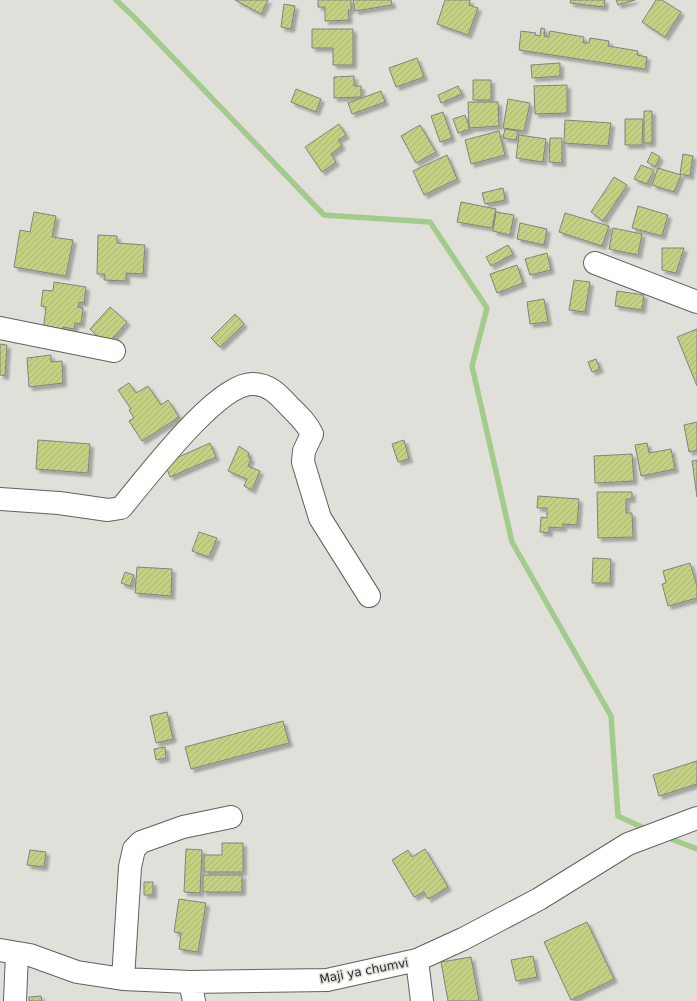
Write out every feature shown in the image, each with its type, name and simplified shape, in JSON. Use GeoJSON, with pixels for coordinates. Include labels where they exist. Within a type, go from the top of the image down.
{"type":"FeatureCollection","features":[{"type":"Feature","properties":{"kind":"street"},"geometry":{"type":"LineString","coordinates":[[595,263],[674,291],[697,302]]}},
{"type":"Feature","properties":{"kind":"street"},"geometry":{"type":"LineString","coordinates":[[0,328],[114,351]]}},
{"type":"Feature","properties":{"kind":"street"},"geometry":{"type":"LineString","coordinates":[[0,499],[59,503],[108,510],[120,508],[194,422],[215,402],[250,384],[266,386],[276,392],[308,426],[312,434],[304,451],[303,462],[320,518],[369,596]]}},
{"type":"Feature","properties":{"kind":"street"},"geometry":{"type":"LineString","coordinates":[[123,979],[130,867],[136,846],[141,842],[183,827],[231,817]]}},
{"type":"Feature","properties":{"kind":"street","name":"Maji ya chumvi"},"geometry":{"type":"LineString","coordinates":[[8,952],[30,955],[77,972],[192,991],[327,980],[417,960],[463,939],[539,899],[628,844],[697,818]]}},
{"type":"Feature","properties":{"kind":"street"},"geometry":{"type":"LineString","coordinates":[[8,952],[15,1001]]}},
{"type":"Feature","properties":{"kind":"street"},"geometry":{"type":"LineString","coordinates":[[417,960],[422,1001]]}},
{"type":"Feature","properties":{"kind":"building"},"geometry":{"type":"Polygon","coordinates":[[[235,0],[268,0],[261,14],[235,0]]]}},
{"type":"Feature","properties":{"kind":"building"},"geometry":{"type":"Polygon","coordinates":[[[318,0],[351,0],[351,10],[348,10],[349,20],[325,21],[325,7],[318,7],[318,0]]]}},
{"type":"Feature","properties":{"kind":"building"},"geometry":{"type":"Polygon","coordinates":[[[353,0],[391,0],[392,5],[355,11],[353,0]]]}},
{"type":"Feature","properties":{"kind":"building"},"geometry":{"type":"Polygon","coordinates":[[[445,0],[470,0],[469,5],[478,8],[468,35],[437,24],[445,0]]]}},
{"type":"Feature","properties":{"kind":"building"},"geometry":{"type":"Polygon","coordinates":[[[571,0],[605,0],[604,7],[570,3],[571,0]]]}},
{"type":"Feature","properties":{"kind":"building"},"geometry":{"type":"Polygon","coordinates":[[[616,0],[635,0],[618,5],[616,0]]]}},
{"type":"Feature","properties":{"kind":"building"},"geometry":{"type":"Polygon","coordinates":[[[656,0],[662,0],[681,12],[665,37],[642,22],[656,0]]]}},
{"type":"Feature","properties":{"kind":"building"},"geometry":{"type":"Polygon","coordinates":[[[284,4],[295,6],[291,29],[281,27],[284,4]]]}},
{"type":"Feature","properties":{"kind":"building"},"geometry":{"type":"Polygon","coordinates":[[[541,28],[545,29],[544,36],[549,37],[550,31],[584,37],[583,43],[589,43],[590,38],[609,41],[608,46],[638,51],[637,55],[647,57],[645,69],[519,50],[521,31],[536,33],[535,35],[540,36],[541,28]]]}},
{"type":"Feature","properties":{"kind":"building"},"geometry":{"type":"Polygon","coordinates":[[[312,29],[353,29],[353,65],[333,65],[333,48],[312,48],[312,29]]]}},
{"type":"Feature","properties":{"kind":"building"},"geometry":{"type":"Polygon","coordinates":[[[417,58],[424,77],[396,87],[389,68],[417,58]]]}},
{"type":"Feature","properties":{"kind":"building"},"geometry":{"type":"Polygon","coordinates":[[[560,63],[560,76],[532,78],[531,65],[560,63]]]}},
{"type":"Feature","properties":{"kind":"building"},"geometry":{"type":"Polygon","coordinates":[[[354,76],[354,86],[361,86],[361,97],[334,98],[334,77],[354,76]]]}},
{"type":"Feature","properties":{"kind":"building"},"geometry":{"type":"Polygon","coordinates":[[[473,80],[491,80],[491,100],[473,100],[473,80]]]}},
{"type":"Feature","properties":{"kind":"building"},"geometry":{"type":"Polygon","coordinates":[[[567,85],[567,113],[535,114],[534,86],[567,85]]]}},
{"type":"Feature","properties":{"kind":"building"},"geometry":{"type":"Polygon","coordinates":[[[458,86],[462,94],[441,103],[438,95],[458,86]]]}},
{"type":"Feature","properties":{"kind":"building"},"geometry":{"type":"Polygon","coordinates":[[[296,89],[321,99],[316,112],[291,102],[296,89]]]}},
{"type":"Feature","properties":{"kind":"building"},"geometry":{"type":"Polygon","coordinates":[[[381,91],[385,102],[352,114],[348,103],[381,91]]]}},
{"type":"Feature","properties":{"kind":"building"},"geometry":{"type":"Polygon","coordinates":[[[508,99],[530,103],[524,131],[503,128],[508,99]]]}},
{"type":"Feature","properties":{"kind":"building"},"geometry":{"type":"Polygon","coordinates":[[[468,102],[498,102],[499,126],[469,128],[468,102]]]}},
{"type":"Feature","properties":{"kind":"building"},"geometry":{"type":"Polygon","coordinates":[[[644,111],[652,111],[652,143],[644,143],[644,111]]]}},
{"type":"Feature","properties":{"kind":"building"},"geometry":{"type":"Polygon","coordinates":[[[443,112],[452,138],[440,142],[431,116],[443,112]]]}},
{"type":"Feature","properties":{"kind":"building"},"geometry":{"type":"Polygon","coordinates":[[[465,115],[470,129],[458,133],[453,119],[465,115]]]}},
{"type":"Feature","properties":{"kind":"building"},"geometry":{"type":"Polygon","coordinates":[[[625,119],[643,119],[642,145],[625,145],[625,119]]]}},
{"type":"Feature","properties":{"kind":"building"},"geometry":{"type":"Polygon","coordinates":[[[565,120],[611,123],[608,146],[564,143],[565,120]]]}},
{"type":"Feature","properties":{"kind":"building"},"geometry":{"type":"Polygon","coordinates":[[[339,124],[346,135],[338,140],[342,146],[331,154],[336,162],[322,172],[305,147],[339,124]]]}},
{"type":"Feature","properties":{"kind":"building"},"geometry":{"type":"Polygon","coordinates":[[[420,125],[436,152],[416,163],[401,136],[420,125]]]}},
{"type":"Feature","properties":{"kind":"building"},"geometry":{"type":"Polygon","coordinates":[[[505,129],[518,131],[516,140],[503,138],[505,129]]]}},
{"type":"Feature","properties":{"kind":"building"},"geometry":{"type":"Polygon","coordinates":[[[499,131],[505,155],[471,164],[465,140],[499,131]]]}},
{"type":"Feature","properties":{"kind":"building"},"geometry":{"type":"Polygon","coordinates":[[[519,135],[546,139],[543,162],[516,158],[519,135]]]}},
{"type":"Feature","properties":{"kind":"building"},"geometry":{"type":"Polygon","coordinates":[[[550,138],[562,138],[562,163],[549,162],[550,138]]]}},
{"type":"Feature","properties":{"kind":"building"},"geometry":{"type":"Polygon","coordinates":[[[652,152],[660,157],[655,167],[647,162],[652,152]]]}},
{"type":"Feature","properties":{"kind":"building"},"geometry":{"type":"Polygon","coordinates":[[[683,154],[693,156],[690,176],[680,174],[683,154]]]}},
{"type":"Feature","properties":{"kind":"building"},"geometry":{"type":"Polygon","coordinates":[[[447,155],[457,179],[424,195],[413,171],[447,155]]]}},
{"type":"Feature","properties":{"kind":"building"},"geometry":{"type":"Polygon","coordinates":[[[641,165],[654,170],[647,184],[634,179],[641,165]]]}},
{"type":"Feature","properties":{"kind":"building"},"geometry":{"type":"Polygon","coordinates":[[[658,168],[681,175],[674,192],[652,185],[658,168]]]}},
{"type":"Feature","properties":{"kind":"building"},"geometry":{"type":"Polygon","coordinates":[[[614,177],[627,185],[603,221],[591,212],[614,177]]]}},
{"type":"Feature","properties":{"kind":"building"},"geometry":{"type":"Polygon","coordinates":[[[503,188],[505,200],[485,204],[482,193],[503,188]]]}},
{"type":"Feature","properties":{"kind":"building"},"geometry":{"type":"Polygon","coordinates":[[[461,202],[496,209],[492,228],[457,222],[461,202]]]}},
{"type":"Feature","properties":{"kind":"building"},"geometry":{"type":"Polygon","coordinates":[[[638,206],[668,215],[662,236],[632,228],[638,206]]]}},
{"type":"Feature","properties":{"kind":"building"},"geometry":{"type":"Polygon","coordinates":[[[34,212],[56,216],[52,237],[73,240],[66,276],[14,267],[20,230],[30,232],[34,212]]]}},
{"type":"Feature","properties":{"kind":"building"},"geometry":{"type":"Polygon","coordinates":[[[496,212],[514,215],[510,235],[493,231],[496,212]]]}},
{"type":"Feature","properties":{"kind":"building"},"geometry":{"type":"Polygon","coordinates":[[[565,213],[609,226],[602,246],[559,232],[565,213]]]}},
{"type":"Feature","properties":{"kind":"building"},"geometry":{"type":"Polygon","coordinates":[[[520,223],[547,229],[544,245],[517,239],[520,223]]]}},
{"type":"Feature","properties":{"kind":"building"},"geometry":{"type":"Polygon","coordinates":[[[613,228],[642,234],[638,255],[609,249],[613,228]]]}},
{"type":"Feature","properties":{"kind":"building"},"geometry":{"type":"Polygon","coordinates":[[[98,235],[117,236],[117,243],[145,245],[143,274],[126,273],[126,281],[104,280],[105,274],[97,274],[98,235]]]}},
{"type":"Feature","properties":{"kind":"building"},"geometry":{"type":"Polygon","coordinates":[[[508,245],[513,254],[491,266],[486,257],[508,245]]]}},
{"type":"Feature","properties":{"kind":"building"},"geometry":{"type":"Polygon","coordinates":[[[662,248],[684,248],[676,273],[662,270],[662,248]]]}},
{"type":"Feature","properties":{"kind":"building"},"geometry":{"type":"Polygon","coordinates":[[[547,253],[551,270],[530,275],[525,259],[547,253]]]}},
{"type":"Feature","properties":{"kind":"building"},"geometry":{"type":"Polygon","coordinates":[[[517,265],[523,283],[497,293],[490,274],[517,265]]]}},
{"type":"Feature","properties":{"kind":"building"},"geometry":{"type":"Polygon","coordinates":[[[574,280],[590,282],[585,312],[569,310],[574,280]]]}},
{"type":"Feature","properties":{"kind":"building"},"geometry":{"type":"Polygon","coordinates":[[[54,282],[86,287],[84,303],[79,302],[78,307],[83,308],[81,324],[75,323],[74,329],[63,327],[62,334],[43,332],[46,307],[41,306],[43,290],[53,291],[54,282]]]}},
{"type":"Feature","properties":{"kind":"building"},"geometry":{"type":"Polygon","coordinates":[[[617,291],[644,295],[642,310],[615,306],[617,291]]]}},
{"type":"Feature","properties":{"kind":"building"},"geometry":{"type":"Polygon","coordinates":[[[544,299],[548,322],[530,324],[527,302],[544,299]]]}},
{"type":"Feature","properties":{"kind":"building"},"geometry":{"type":"Polygon","coordinates":[[[110,307],[127,322],[107,345],[90,329],[110,307]]]}},
{"type":"Feature","properties":{"kind":"building"},"geometry":{"type":"Polygon","coordinates":[[[235,314],[244,324],[220,347],[211,338],[235,314]]]}},
{"type":"Feature","properties":{"kind":"building"},"geometry":{"type":"Polygon","coordinates":[[[697,329],[697,386],[677,337],[697,329]]]}},
{"type":"Feature","properties":{"kind":"building"},"geometry":{"type":"Polygon","coordinates":[[[0,344],[7,345],[5,376],[0,375],[0,344]]]}},
{"type":"Feature","properties":{"kind":"building"},"geometry":{"type":"Polygon","coordinates":[[[51,355],[51,362],[62,361],[63,383],[29,387],[27,358],[51,355]]]}},
{"type":"Feature","properties":{"kind":"building"},"geometry":{"type":"Polygon","coordinates":[[[596,359],[600,369],[592,372],[588,362],[596,359]]]}},
{"type":"Feature","properties":{"kind":"building"},"geometry":{"type":"Polygon","coordinates":[[[129,383],[136,393],[148,386],[161,405],[168,400],[179,417],[142,441],[129,421],[134,418],[129,410],[131,409],[118,390],[129,383]]]}},
{"type":"Feature","properties":{"kind":"building"},"geometry":{"type":"Polygon","coordinates":[[[697,422],[697,450],[689,452],[684,425],[697,422]]]}},
{"type":"Feature","properties":{"kind":"building"},"geometry":{"type":"Polygon","coordinates":[[[38,440],[90,444],[88,473],[36,469],[38,440]]]}},
{"type":"Feature","properties":{"kind":"building"},"geometry":{"type":"Polygon","coordinates":[[[404,440],[409,459],[398,462],[392,444],[404,440]]]}},
{"type":"Feature","properties":{"kind":"building"},"geometry":{"type":"Polygon","coordinates":[[[210,443],[216,457],[170,477],[165,463],[210,443]]]}},
{"type":"Feature","properties":{"kind":"building"},"geometry":{"type":"Polygon","coordinates":[[[647,443],[649,453],[671,449],[675,469],[641,476],[635,445],[647,443]]]}},
{"type":"Feature","properties":{"kind":"building"},"geometry":{"type":"Polygon","coordinates":[[[239,446],[249,453],[248,457],[251,458],[248,466],[260,471],[252,490],[244,486],[247,479],[228,471],[239,446]]]}},
{"type":"Feature","properties":{"kind":"building"},"geometry":{"type":"Polygon","coordinates":[[[632,454],[634,481],[595,483],[594,456],[632,454]]]}},
{"type":"Feature","properties":{"kind":"building"},"geometry":{"type":"Polygon","coordinates":[[[697,460],[697,497],[692,461],[697,460]]]}},
{"type":"Feature","properties":{"kind":"building"},"geometry":{"type":"Polygon","coordinates":[[[597,492],[632,492],[632,499],[626,499],[626,513],[632,513],[633,537],[598,538],[597,492]]]}},
{"type":"Feature","properties":{"kind":"building"},"geometry":{"type":"Polygon","coordinates":[[[538,496],[579,499],[577,525],[563,524],[563,528],[549,527],[549,533],[540,532],[541,517],[547,518],[547,508],[537,508],[538,496]]]}},
{"type":"Feature","properties":{"kind":"building"},"geometry":{"type":"Polygon","coordinates":[[[199,532],[217,538],[209,557],[192,551],[199,532]]]}},
{"type":"Feature","properties":{"kind":"building"},"geometry":{"type":"Polygon","coordinates":[[[593,558],[611,559],[610,583],[592,583],[593,558]]]}},
{"type":"Feature","properties":{"kind":"building"},"geometry":{"type":"Polygon","coordinates":[[[690,563],[697,586],[697,598],[668,606],[662,584],[666,583],[663,571],[690,563]]]}},
{"type":"Feature","properties":{"kind":"building"},"geometry":{"type":"Polygon","coordinates":[[[137,567],[172,569],[171,596],[135,593],[137,567]]]}},
{"type":"Feature","properties":{"kind":"building"},"geometry":{"type":"Polygon","coordinates":[[[125,572],[134,575],[130,586],[121,583],[125,572]]]}},
{"type":"Feature","properties":{"kind":"building"},"geometry":{"type":"Polygon","coordinates":[[[167,712],[173,739],[156,743],[150,716],[167,712]]]}},
{"type":"Feature","properties":{"kind":"building"},"geometry":{"type":"Polygon","coordinates":[[[283,721],[289,743],[191,769],[185,747],[283,721]]]}},
{"type":"Feature","properties":{"kind":"building"},"geometry":{"type":"Polygon","coordinates":[[[165,747],[166,758],[156,760],[154,749],[165,747]]]}},
{"type":"Feature","properties":{"kind":"building"},"geometry":{"type":"Polygon","coordinates":[[[697,761],[697,784],[659,796],[653,775],[697,761]]]}},
{"type":"Feature","properties":{"kind":"building"},"geometry":{"type":"Polygon","coordinates":[[[222,843],[243,843],[243,872],[204,872],[204,855],[222,855],[222,843]]]}},
{"type":"Feature","properties":{"kind":"building"},"geometry":{"type":"Polygon","coordinates":[[[186,849],[202,850],[200,893],[184,892],[186,849]]]}},
{"type":"Feature","properties":{"kind":"building"},"geometry":{"type":"Polygon","coordinates":[[[425,849],[448,887],[428,899],[424,892],[414,897],[392,860],[408,850],[412,857],[425,849]]]}},
{"type":"Feature","properties":{"kind":"building"},"geometry":{"type":"Polygon","coordinates":[[[30,850],[46,852],[44,867],[27,865],[30,850]]]}},
{"type":"Feature","properties":{"kind":"building"},"geometry":{"type":"Polygon","coordinates":[[[203,875],[242,875],[242,892],[203,892],[203,875]]]}},
{"type":"Feature","properties":{"kind":"building"},"geometry":{"type":"Polygon","coordinates":[[[144,882],[153,882],[153,895],[144,895],[144,882]]]}},
{"type":"Feature","properties":{"kind":"building"},"geometry":{"type":"Polygon","coordinates":[[[179,899],[206,903],[198,952],[179,949],[181,933],[174,932],[179,899]]]}},
{"type":"Feature","properties":{"kind":"building"},"geometry":{"type":"Polygon","coordinates":[[[587,922],[614,979],[571,1000],[544,942],[587,922]]]}},
{"type":"Feature","properties":{"kind":"building"},"geometry":{"type":"Polygon","coordinates":[[[533,956],[537,977],[516,981],[511,960],[533,956]]]}},
{"type":"Feature","properties":{"kind":"building"},"geometry":{"type":"Polygon","coordinates":[[[471,957],[479,1001],[448,1001],[441,962],[471,957]]]}},
{"type":"Feature","properties":{"kind":"building"},"geometry":{"type":"Polygon","coordinates":[[[41,996],[42,1001],[29,1001],[29,997],[41,996]]]}},
{"type":"Feature","properties":{"kind":"waterway"},"geometry":{"type":"LineString","coordinates":[[116,0],[324,215],[430,222],[487,308],[472,366],[512,542],[611,716],[618,816],[648,830]]}},
{"type":"Feature","properties":{"kind":"waterway"},"geometry":{"type":"LineString","coordinates":[[666,837],[697,849]]}}]}
